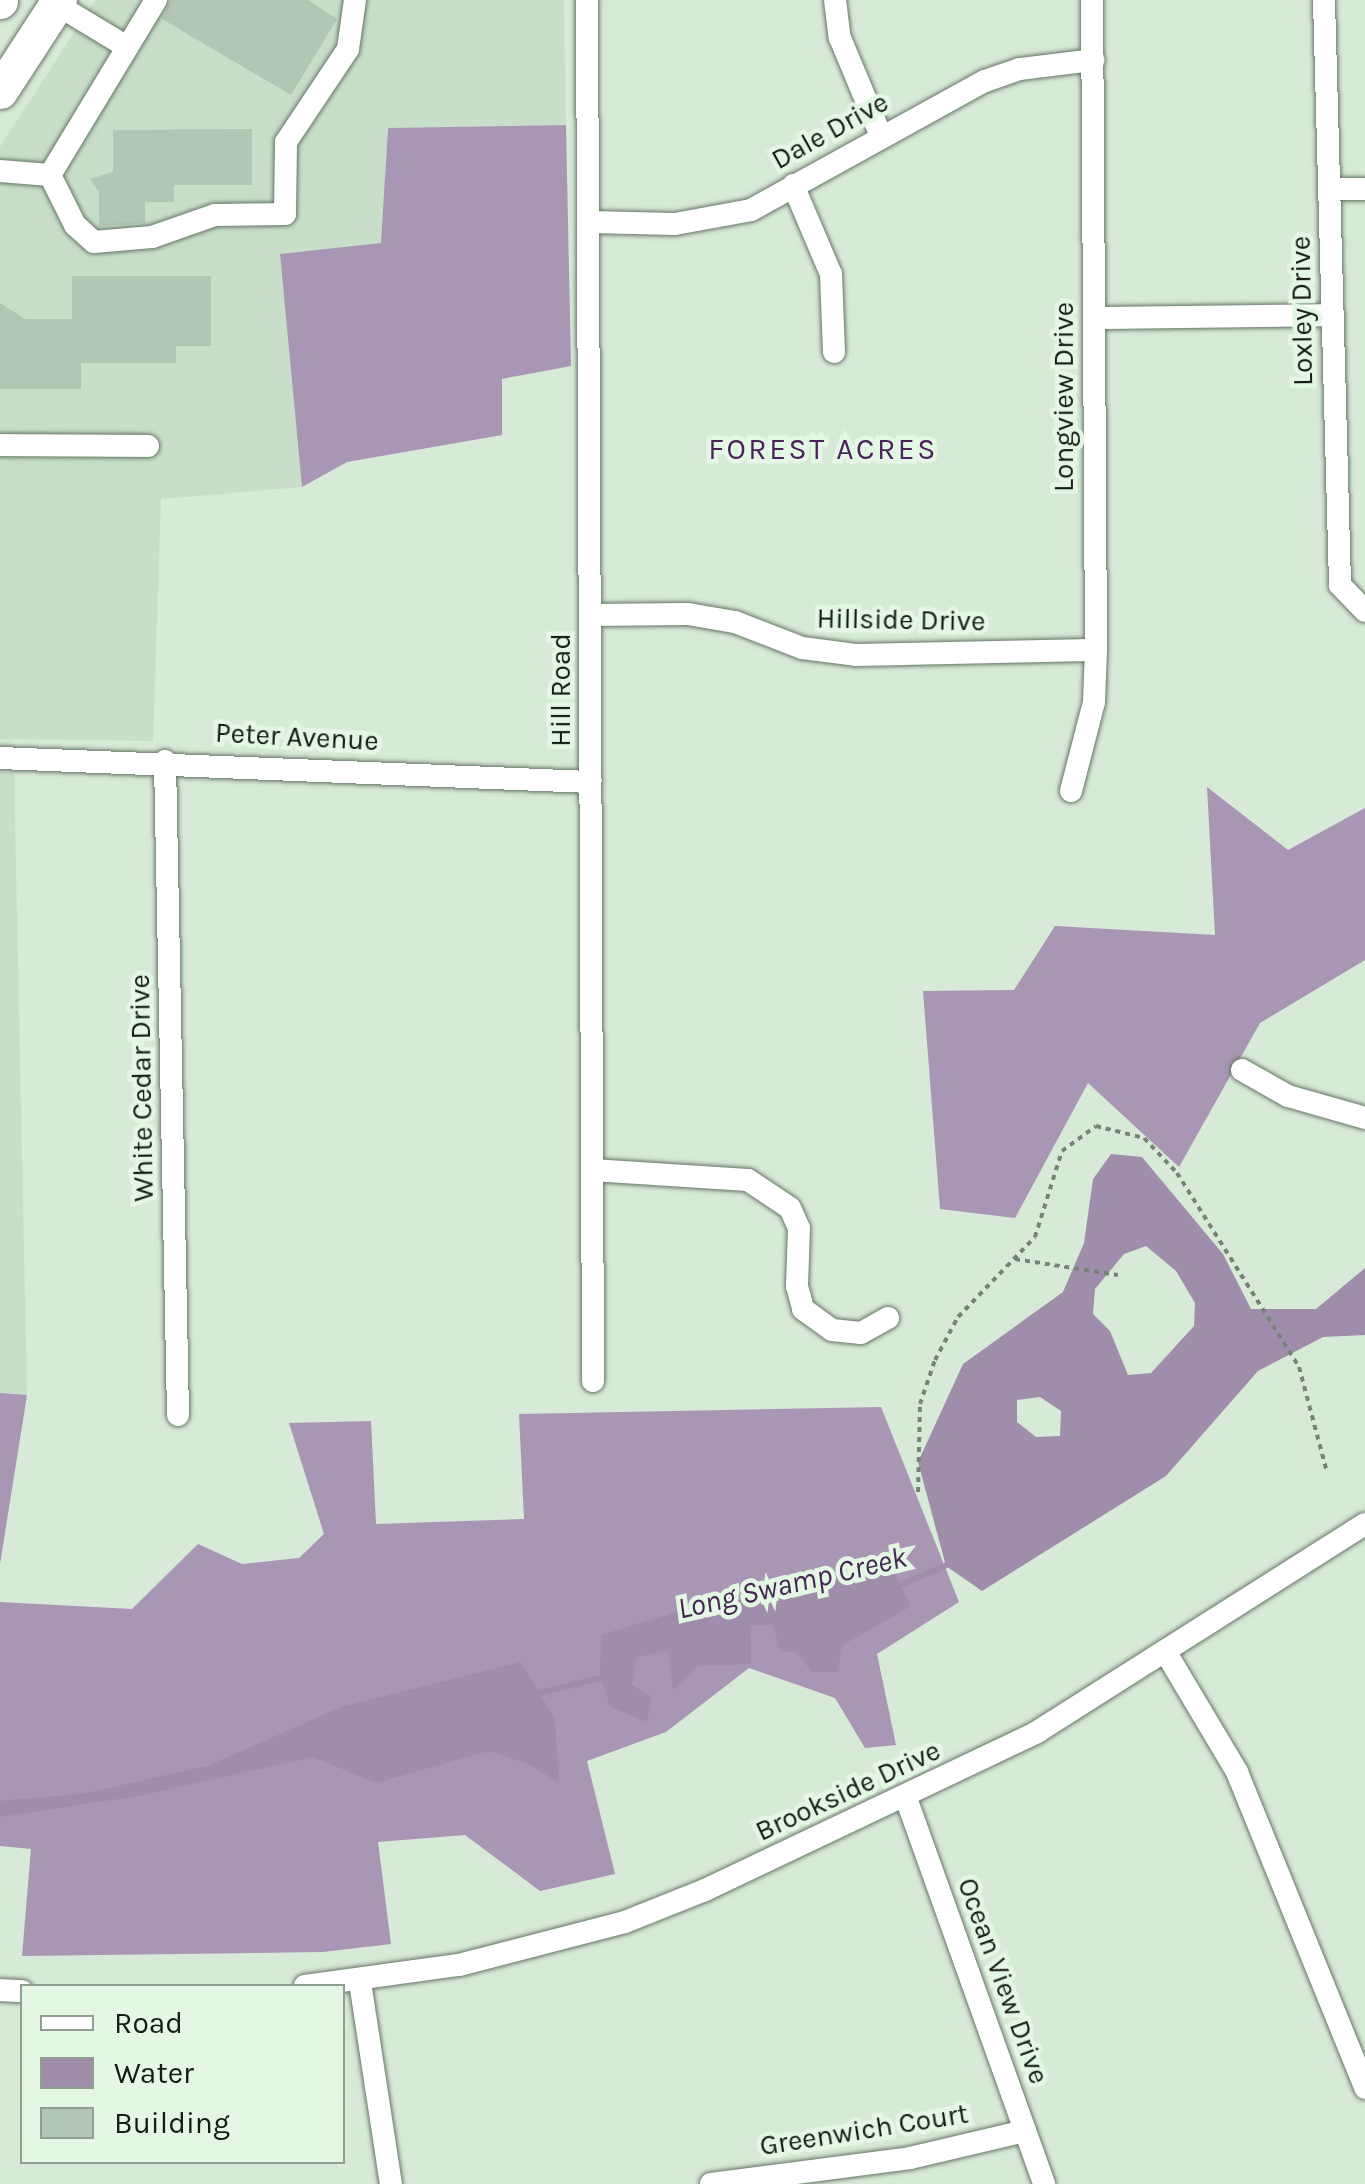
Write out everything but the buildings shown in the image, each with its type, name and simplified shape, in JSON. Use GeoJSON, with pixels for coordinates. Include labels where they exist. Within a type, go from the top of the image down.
{"type":"FeatureCollection","features":[{"type":"Feature","properties":{"kind":"highway"},"geometry":{"type":"LineString","coordinates":[[0,91],[57,2]]}},
{"type":"Feature","properties":{"kind":"street"},"geometry":{"type":"LineString","coordinates":[[50,175],[156,0]]}},
{"type":"Feature","properties":{"kind":"street"},"geometry":{"type":"LineString","coordinates":[[50,175],[74,225],[94,242],[152,238],[215,216],[285,214],[286,142],[348,49],[355,0]]}},
{"type":"Feature","properties":{"kind":"street","name":"Hill Road"},"geometry":{"type":"LineString","coordinates":[[587,0],[594,1380]]}},
{"type":"Feature","properties":{"kind":"street"},"geometry":{"type":"LineString","coordinates":[[835,0],[840,38],[881,136]]}},
{"type":"Feature","properties":{"kind":"street","name":"Longview Drive"},"geometry":{"type":"LineString","coordinates":[[1071,791],[1094,702],[1096,650],[1092,0]]}},
{"type":"Feature","properties":{"kind":"street","name":"Loxley Drive"},"geometry":{"type":"LineString","coordinates":[[1324,0],[1340,585],[1365,611]]}},
{"type":"Feature","properties":{"kind":"street"},"geometry":{"type":"LineString","coordinates":[[57,2],[128,47]]}},
{"type":"Feature","properties":{"kind":"street","name":"Dale Drive"},"geometry":{"type":"LineString","coordinates":[[589,222],[714,219],[751,210],[985,81],[1031,66],[1093,60]]}},
{"type":"Feature","properties":{"kind":"street"},"geometry":{"type":"LineString","coordinates":[[0,170],[50,175]]}},
{"type":"Feature","properties":{"kind":"street"},"geometry":{"type":"LineString","coordinates":[[793,186],[832,274],[834,352]]}},
{"type":"Feature","properties":{"kind":"street"},"geometry":{"type":"LineString","coordinates":[[1329,190],[1365,189]]}},
{"type":"Feature","properties":{"kind":"street"},"geometry":{"type":"LineString","coordinates":[[1094,318],[1331,315]]}},
{"type":"Feature","properties":{"kind":"street"},"geometry":{"type":"LineString","coordinates":[[0,445],[148,446]]}},
{"type":"Feature","properties":{"kind":"street","name":"Hillside Drive"},"geometry":{"type":"LineString","coordinates":[[590,615],[688,614],[735,622],[802,648],[856,655],[1096,650]]}},
{"type":"Feature","properties":{"kind":"street","name":"Peter Avenue"},"geometry":{"type":"LineString","coordinates":[[0,758],[165,760],[591,782]]}},
{"type":"Feature","properties":{"kind":"street","name":"White Cedar Drive"},"geometry":{"type":"LineString","coordinates":[[165,760],[178,1415]]}},
{"type":"Feature","properties":{"kind":"street"},"geometry":{"type":"LineString","coordinates":[[1242,1070],[1288,1096],[1365,1118]]}},
{"type":"Feature","properties":{"kind":"street"},"geometry":{"type":"LineString","coordinates":[[592,1170],[748,1180],[790,1208],[799,1228],[796,1286],[803,1309],[832,1330],[860,1333],[888,1318]]}},
{"type":"Feature","properties":{"kind":"street","name":"Brookside Drive"},"geometry":{"type":"LineString","coordinates":[[332,1984],[459,1965],[625,1922],[906,1798],[1036,1732],[1365,1524]]}},
{"type":"Feature","properties":{"kind":"street"},"geometry":{"type":"LineString","coordinates":[[1165,1651],[1237,1772],[1365,2088]]}},
{"type":"Feature","properties":{"kind":"street","name":"Ocean View Drive"},"geometry":{"type":"LineString","coordinates":[[906,1798],[1044,2184]]}},
{"type":"Feature","properties":{"kind":"street"},"geometry":{"type":"LineString","coordinates":[[360,1982],[391,2184]]}},
{"type":"Feature","properties":{"kind":"street","name":"Greenwich Court"},"geometry":{"type":"LineString","coordinates":[[711,2184],[910,2158],[1025,2131]]}},
{"type":"Feature","properties":{"kind":"path"},"geometry":{"type":"LineString","coordinates":[[918,1492],[920,1404],[958,1316],[1035,1237],[1062,1151],[1085,1130],[1108,1126],[1144,1138],[1177,1173],[1238,1277],[1299,1367],[1327,1472]]}},
{"type":"Feature","properties":{"kind":"path"},"geometry":{"type":"LineString","coordinates":[[1013,1259],[1118,1275]]}},
{"type":"Feature","properties":{"kind":"shaded area"},"geometry":{"type":"Polygon","coordinates":[[[95,0],[564,0],[566,125],[388,128],[382,244],[280,254],[302,487],[161,499],[153,741],[0,739],[0,147],[95,0]]]}},
{"type":"Feature","properties":{"kind":"shaded area"},"geometry":{"type":"Polygon","coordinates":[[[566,125],[571,366],[502,379],[502,435],[347,462],[302,487],[280,254],[381,243],[388,128],[566,125]]]}},
{"type":"Feature","properties":{"kind":"shaded area"},"geometry":{"type":"Polygon","coordinates":[[[0,772],[14,772],[27,1395],[0,1393],[0,772]]]}},
{"type":"Feature","properties":{"kind":"shaded area"},"geometry":{"type":"Polygon","coordinates":[[[1207,787],[1288,850],[1365,808],[1365,960],[1260,1023],[1179,1167],[1088,1083],[1015,1218],[940,1209],[923,991],[1014,990],[1055,926],[1215,935],[1207,787]]]}},
{"type":"Feature","properties":{"kind":"shaded area"},"geometry":{"type":"Polygon","coordinates":[[[0,1393],[27,1395],[0,1564],[0,1393]]]}},
{"type":"Feature","properties":{"kind":"shaded area"},"geometry":{"type":"Polygon","coordinates":[[[881,1407],[959,1602],[877,1654],[896,1745],[865,1748],[835,1698],[749,1668],[666,1732],[587,1761],[615,1874],[540,1891],[465,1835],[378,1842],[391,1944],[323,1952],[22,1956],[31,1849],[0,1846],[0,1602],[132,1609],[198,1544],[242,1564],[299,1558],[324,1534],[289,1423],[371,1421],[376,1524],[524,1519],[519,1414],[881,1407]]]}},
{"type":"Feature","properties":{"kind":"water"},"geometry":{"type":"Polygon","coordinates":[[[1111,1154],[1142,1157],[1223,1254],[1251,1309],[1316,1309],[1365,1268],[1365,1335],[1323,1337],[1258,1371],[1166,1476],[982,1591],[946,1566],[918,1462],[963,1364],[1063,1292],[1084,1243],[1093,1179],[1111,1154]],[[1146,1246],[1124,1254],[1095,1289],[1093,1314],[1110,1331],[1128,1375],[1151,1373],[1194,1326],[1195,1303],[1176,1271],[1146,1246]],[[1040,1397],[1017,1400],[1017,1422],[1036,1437],[1060,1436],[1061,1411],[1040,1397]]]}},
{"type":"Feature","properties":{"kind":"water"},"geometry":{"type":"Polygon","coordinates":[[[892,1568],[911,1606],[843,1645],[837,1672],[812,1672],[796,1652],[780,1651],[773,1624],[750,1626],[751,1664],[697,1666],[673,1690],[668,1651],[637,1657],[632,1685],[652,1697],[647,1722],[610,1707],[600,1675],[601,1635],[813,1570],[892,1568]]]}},
{"type":"Feature","properties":{"kind":"water"},"geometry":{"type":"Polygon","coordinates":[[[521,1662],[555,1719],[559,1783],[529,1764],[489,1751],[376,1783],[313,1757],[138,1796],[0,1817],[0,1801],[88,1793],[210,1765],[341,1707],[521,1662]]]}},
{"type":"Feature","properties":{"kind":"waterway","name":"Long Swamp Creek"},"geometry":{"type":"LineString","coordinates":[[897,1586],[949,1564]]}},
{"type":"Feature","properties":{"kind":"waterway","name":"Long Swamp Creek"},"geometry":{"type":"LineString","coordinates":[[535,1694],[604,1677]]}},
{"type":"Feature","properties":{"kind":"district","name":"FOREST ACRES"},"geometry":{"type":"Point","coordinates":[823,449]}}]}
